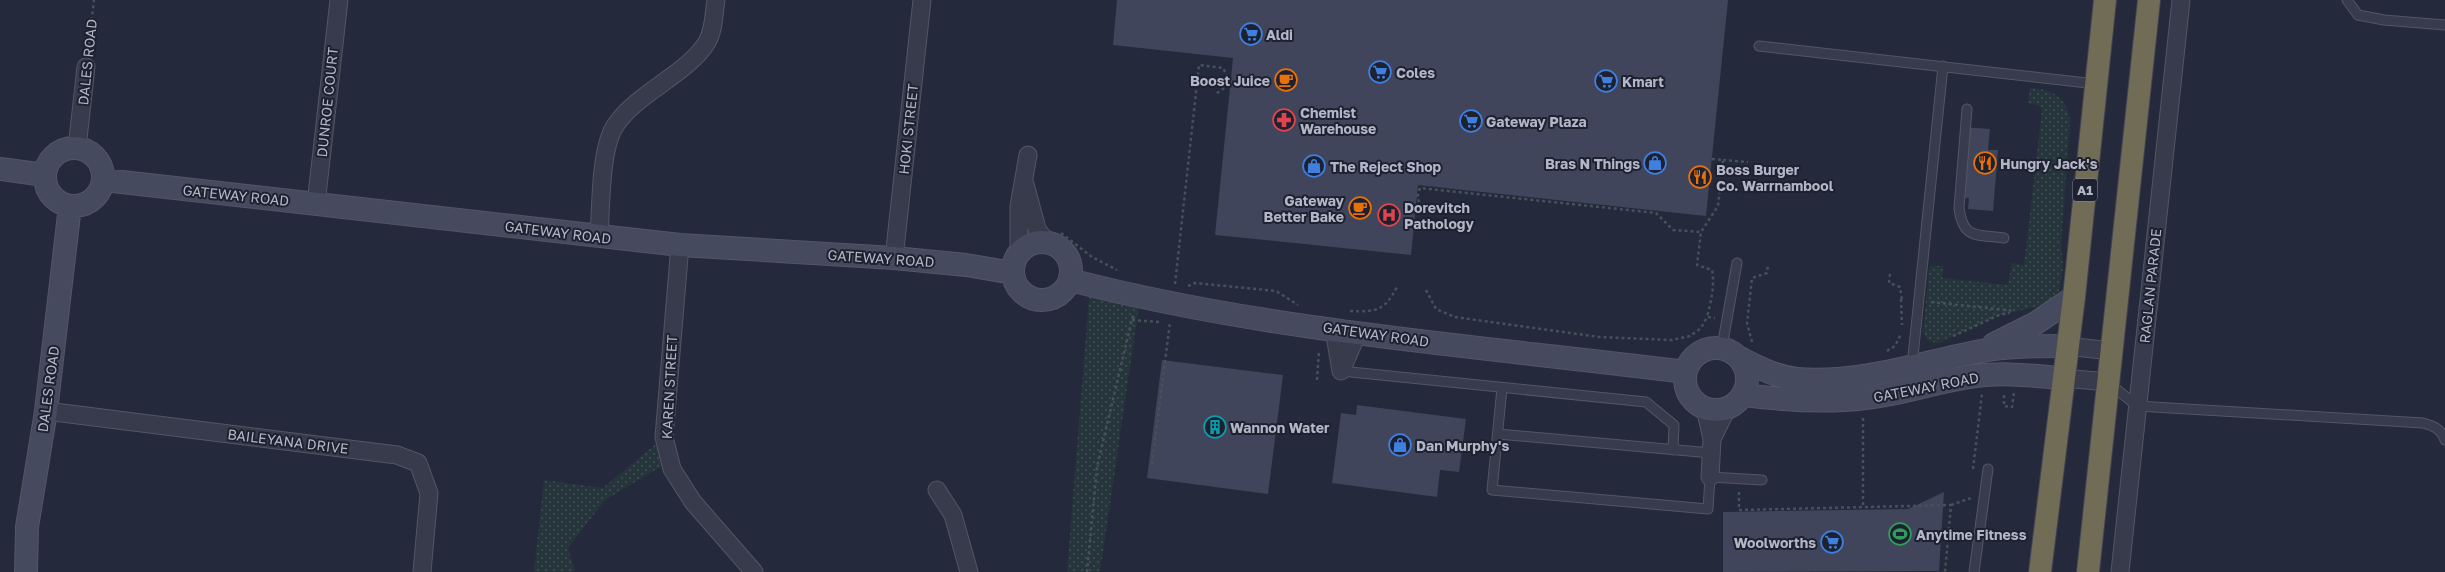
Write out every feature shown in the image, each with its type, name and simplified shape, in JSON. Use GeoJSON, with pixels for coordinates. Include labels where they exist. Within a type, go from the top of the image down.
{"type":"FeatureCollection","features":[{"type":"Feature","properties":{"kind":"highway"},"geometry":{"type":"LineString","coordinates":[[2088,572],[2149,0]]}},
{"type":"Feature","properties":{"kind":"highway","name":"A1"},"geometry":{"type":"LineString","coordinates":[[2040,572],[2074,297],[2104,4]]}},
{"type":"Feature","properties":{"kind":"street","name":"DUNROE COURT"},"geometry":{"type":"LineString","coordinates":[[316,204],[339,0]]}},
{"type":"Feature","properties":{"kind":"street"},"geometry":{"type":"LineString","coordinates":[[599,237],[606,147],[615,126],[632,107],[689,62],[707,42],[716,0]]}},
{"type":"Feature","properties":{"kind":"street","name":"HOKI STREET"},"geometry":{"type":"LineString","coordinates":[[894,258],[922,0]]}},
{"type":"Feature","properties":{"kind":"street","name":"RAGLAN PARADE"},"geometry":{"type":"LineString","coordinates":[[2120,572],[2181,0]]}},
{"type":"Feature","properties":{"kind":"street","name":"DALES ROAD"},"geometry":{"type":"LineString","coordinates":[[77,148],[86,67]]}},
{"type":"Feature","properties":{"kind":"street"},"geometry":{"type":"LineString","coordinates":[[68,148],[77,148],[91,153],[97,158],[101,165],[104,180],[98,194],[92,200],[86,204],[70,206],[54,199],[47,188],[45,175],[52,158],[68,148]]}},
{"type":"Feature","properties":{"kind":"street"},"geometry":{"type":"LineString","coordinates":[[1023,178],[1042,236],[1059,248],[1068,259],[1071,273],[1070,280],[1064,290],[1055,298],[1038,300],[1031,298],[1018,288],[1016,263],[1019,206],[1023,178],[1028,155]]}},
{"type":"Feature","properties":{"kind":"street"},"geometry":{"type":"LineString","coordinates":[[0,169],[45,175]]}},
{"type":"Feature","properties":{"kind":"street","name":"GATEWAY ROAD"},"geometry":{"type":"LineString","coordinates":[[104,180],[680,245],[894,258],[966,265],[1016,263]]}},
{"type":"Feature","properties":{"kind":"street","name":"DALES ROAD"},"geometry":{"type":"LineString","coordinates":[[26,572],[27,528],[46,411],[70,206]]}},
{"type":"Feature","properties":{"kind":"street"},"geometry":{"type":"LineString","coordinates":[[1016,263],[1031,244],[1042,236]]}},
{"type":"Feature","properties":{"kind":"street","name":"KAREN STREET"},"geometry":{"type":"LineString","coordinates":[[680,245],[664,437],[672,469],[694,502],[754,572]]}},
{"type":"Feature","properties":{"kind":"street","name":"GATEWAY ROAD"},"geometry":{"type":"LineString","coordinates":[[1070,280],[1172,305],[1334,329],[1685,372]]}},
{"type":"Feature","properties":{"kind":"street","name":"GATEWAY ROAD"},"geometry":{"type":"LineString","coordinates":[[1977,352],[2036,323],[2074,297]]}},
{"type":"Feature","properties":{"kind":"street"},"geometry":{"type":"LineString","coordinates":[[1334,329],[1341,371]]}},
{"type":"Feature","properties":{"kind":"street"},"geometry":{"type":"LineString","coordinates":[[1341,371],[1358,332]]}},
{"type":"Feature","properties":{"kind":"street","name":"GATEWAY ROAD"},"geometry":{"type":"LineString","coordinates":[[1747,351],[1764,371],[1796,379],[1879,375],[1912,366],[2013,346],[2067,346],[2111,351]]}},
{"type":"Feature","properties":{"kind":"street"},"geometry":{"type":"LineString","coordinates":[[1712,347],[1722,347],[1732,351],[1747,351],[1746,369],[1748,382],[1744,394],[1737,403],[1727,408],[1716,410],[1704,408],[1695,402],[1688,394],[1685,383],[1685,372],[1695,355],[1712,347]]}},
{"type":"Feature","properties":{"kind":"street","name":"GATEWAY ROAD"},"geometry":{"type":"LineString","coordinates":[[1744,394],[1785,400],[1863,398],[1899,394],[1937,383],[1977,375],[2007,374],[2108,382]]}},
{"type":"Feature","properties":{"kind":"street"},"geometry":{"type":"LineString","coordinates":[[1704,408],[1711,446],[1710,478]]}},
{"type":"Feature","properties":{"kind":"street"},"geometry":{"type":"LineString","coordinates":[[1711,446],[1727,408]]}},
{"type":"Feature","properties":{"kind":"street","name":"BAILEYANA DRIVE"},"geometry":{"type":"LineString","coordinates":[[46,411],[397,455],[418,463],[429,493],[422,572]]}},
{"type":"Feature","properties":{"kind":"street"},"geometry":{"type":"LineString","coordinates":[[937,490],[953,515],[969,572]]}},
{"type":"Feature","properties":{"kind":"lane"},"geometry":{"type":"LineString","coordinates":[[2347,0],[2358,15],[2384,20],[2445,25]]}},
{"type":"Feature","properties":{"kind":"lane"},"geometry":{"type":"LineString","coordinates":[[1759,46],[2096,84]]}},
{"type":"Feature","properties":{"kind":"lane"},"geometry":{"type":"LineString","coordinates":[[1912,366],[1922,301],[1943,66]]}},
{"type":"Feature","properties":{"kind":"lane"},"geometry":{"type":"LineString","coordinates":[[1967,109],[1959,208],[1961,220],[1964,229],[1970,233],[2004,238]]}},
{"type":"Feature","properties":{"kind":"lane"},"geometry":{"type":"LineString","coordinates":[[1722,347],[1737,263]]}},
{"type":"Feature","properties":{"kind":"lane"},"geometry":{"type":"LineString","coordinates":[[1341,371],[1646,402],[1674,425],[1672,450]]}},
{"type":"Feature","properties":{"kind":"lane"},"geometry":{"type":"LineString","coordinates":[[2108,382],[2137,406],[2423,423],[2434,426],[2443,433],[2445,440]]}},
{"type":"Feature","properties":{"kind":"lane"},"geometry":{"type":"LineString","coordinates":[[1502,388],[1492,490],[1708,509],[1710,478],[1762,480]]}},
{"type":"Feature","properties":{"kind":"lane"},"geometry":{"type":"LineString","coordinates":[[1498,434],[1672,450],[1711,446]]}},
{"type":"Feature","properties":{"kind":"lane"},"geometry":{"type":"LineString","coordinates":[[1974,572],[1988,469]]}},
{"type":"Feature","properties":{"kind":"path","name":"DALES ROAD"},"geometry":{"type":"LineString","coordinates":[[86,67],[94,0]]}},
{"type":"Feature","properties":{"kind":"path"},"geometry":{"type":"LineString","coordinates":[[1152,464],[1172,305],[1199,65],[1223,68],[1231,83],[1216,94]]}},
{"type":"Feature","properties":{"kind":"path"},"geometry":{"type":"LineString","coordinates":[[1712,159],[1748,162]]}},
{"type":"Feature","properties":{"kind":"path"},"geometry":{"type":"LineString","coordinates":[[1426,290],[1436,308],[1455,317],[1599,337],[1672,340],[1690,336],[1701,328],[1707,317],[1714,280],[1712,270],[1697,265],[1701,232],[1718,206],[1723,160]]}},
{"type":"Feature","properties":{"kind":"path"},"geometry":{"type":"LineString","coordinates":[[1426,212],[1417,198],[1420,188],[1656,213],[1673,230],[1701,232]]}},
{"type":"Feature","properties":{"kind":"path"},"geometry":{"type":"LineString","coordinates":[[1042,236],[1046,222],[1092,257],[1119,271]]}},
{"type":"Feature","properties":{"kind":"path"},"geometry":{"type":"LineString","coordinates":[[1747,351],[1747,323],[1752,278],[1767,273],[1768,265]]}},
{"type":"Feature","properties":{"kind":"path"},"geometry":{"type":"LineString","coordinates":[[1882,352],[1889,350],[1899,340],[1902,332],[1902,300],[1900,287],[1889,283],[1890,274]]}},
{"type":"Feature","properties":{"kind":"path"},"geometry":{"type":"LineString","coordinates":[[1132,320],[1172,305],[1195,283],[1276,291],[1300,307]]}},
{"type":"Feature","properties":{"kind":"path"},"geometry":{"type":"LineString","coordinates":[[1346,311],[1375,312],[1389,302],[1397,287]]}},
{"type":"Feature","properties":{"kind":"path"},"geometry":{"type":"LineString","coordinates":[[1087,572],[1097,467],[1137,297]]}},
{"type":"Feature","properties":{"kind":"path"},"geometry":{"type":"LineString","coordinates":[[1902,300],[2017,312],[1999,316],[1951,336]]}},
{"type":"Feature","properties":{"kind":"path"},"geometry":{"type":"LineString","coordinates":[[1707,317],[1747,323]]}},
{"type":"Feature","properties":{"kind":"path"},"geometry":{"type":"LineString","coordinates":[[1998,394],[2005,395],[2004,406],[2012,407],[2014,388]]}},
{"type":"Feature","properties":{"kind":"path"},"geometry":{"type":"LineString","coordinates":[[1973,475],[1982,393],[1990,393]]}},
{"type":"Feature","properties":{"kind":"path"},"geometry":{"type":"LineString","coordinates":[[1863,431],[1863,507]]}},
{"type":"Feature","properties":{"kind":"path"},"geometry":{"type":"LineString","coordinates":[[1739,479],[1739,510],[1833,509],[1951,505],[1971,498],[1972,490]]}},
{"type":"Feature","properties":{"kind":"path"},"geometry":{"type":"LineString","coordinates":[[1945,572],[1951,505]]}},
{"type":"Feature","properties":{"kind":"shaded area"},"geometry":{"type":"Polygon","coordinates":[[[2030,88],[2045,90],[2058,96],[2069,114],[2070,122],[2061,244],[2063,268],[2059,291],[2049,304],[1999,315],[1938,343],[1930,341],[1925,337],[1923,332],[1929,270],[1931,266],[1943,266],[1942,278],[2008,285],[2012,263],[2024,265],[2042,111],[2040,106],[2028,103],[2030,88]]]}},
{"type":"Feature","properties":{"kind":"shaded area"},"geometry":{"type":"Polygon","coordinates":[[[1090,285],[1140,298],[1100,572],[1067,572],[1090,285]]]}},
{"type":"Feature","properties":{"kind":"shaded area"},"geometry":{"type":"Polygon","coordinates":[[[664,437],[670,461],[605,500],[568,548],[575,572],[534,572],[544,480],[603,488],[664,437]]]}},
{"type":"Feature","properties":{"kind":"building","name":"Gateway Plaza"},"geometry":{"type":"Polygon","coordinates":[[[1117,0],[1728,0],[1706,216],[1418,185],[1411,255],[1215,235],[1233,58],[1113,45],[1117,0]]]}},
{"type":"Feature","properties":{"kind":"building"},"geometry":{"type":"Polygon","coordinates":[[[1962,127],[1990,129],[1988,150],[1998,150],[1993,211],[1968,209],[1969,198],[1956,197],[1962,127]]]}},
{"type":"Feature","properties":{"kind":"building","name":"Wannon Water"},"geometry":{"type":"Polygon","coordinates":[[[1162,360],[1283,375],[1268,494],[1147,478],[1162,360]]]}},
{"type":"Feature","properties":{"kind":"building","name":"Dan Murphy's"},"geometry":{"type":"Polygon","coordinates":[[[1357,405],[1466,419],[1459,472],[1440,470],[1437,497],[1332,483],[1341,413],[1356,415],[1357,405]]]}},
{"type":"Feature","properties":{"kind":"building","name":"Woolworths"},"geometry":{"type":"Polygon","coordinates":[[[1944,492],[1939,571],[1723,572],[1723,512],[1908,509],[1944,492]]]}},
{"type":"Feature","properties":{"kind":"place","name":"Aldi"},"geometry":{"type":"Point","coordinates":[1251,34]}},
{"type":"Feature","properties":{"kind":"place","name":"Coles"},"geometry":{"type":"Point","coordinates":[1380,72]}},
{"type":"Feature","properties":{"kind":"place","name":"Boost Juice"},"geometry":{"type":"Point","coordinates":[1286,80]}},
{"type":"Feature","properties":{"kind":"place","name":"Kmart"},"geometry":{"type":"Point","coordinates":[1606,81]}},
{"type":"Feature","properties":{"kind":"place","name":"Chemist Warehouse"},"geometry":{"type":"Point","coordinates":[1284,120]}},
{"type":"Feature","properties":{"kind":"place","name":"Gateway Plaza"},"geometry":{"type":"Point","coordinates":[1471,121]}},
{"type":"Feature","properties":{"kind":"place","name":"Bras N Things"},"geometry":{"type":"Point","coordinates":[1655,163]}},
{"type":"Feature","properties":{"kind":"place","name":"Hungry Jack's"},"geometry":{"type":"Point","coordinates":[1985,163]}},
{"type":"Feature","properties":{"kind":"place","name":"The Reject Shop"},"geometry":{"type":"Point","coordinates":[1314,166]}},
{"type":"Feature","properties":{"kind":"place","name":"Boss Burger Co. Warrnambool"},"geometry":{"type":"Point","coordinates":[1700,177]}},
{"type":"Feature","properties":{"kind":"place","name":"Gateway Better Bake"},"geometry":{"type":"Point","coordinates":[1360,208]}},
{"type":"Feature","properties":{"kind":"place","name":"Dorevitch Pathology"},"geometry":{"type":"Point","coordinates":[1389,215]}},
{"type":"Feature","properties":{"kind":"place","name":"Wannon Water"},"geometry":{"type":"Point","coordinates":[1215,427]}},
{"type":"Feature","properties":{"kind":"place","name":"Dan Murphy's"},"geometry":{"type":"Point","coordinates":[1400,445]}},
{"type":"Feature","properties":{"kind":"place","name":"Anytime Fitness"},"geometry":{"type":"Point","coordinates":[1900,534]}},
{"type":"Feature","properties":{"kind":"place","name":"Woolworths"},"geometry":{"type":"Point","coordinates":[1832,542]}}]}
